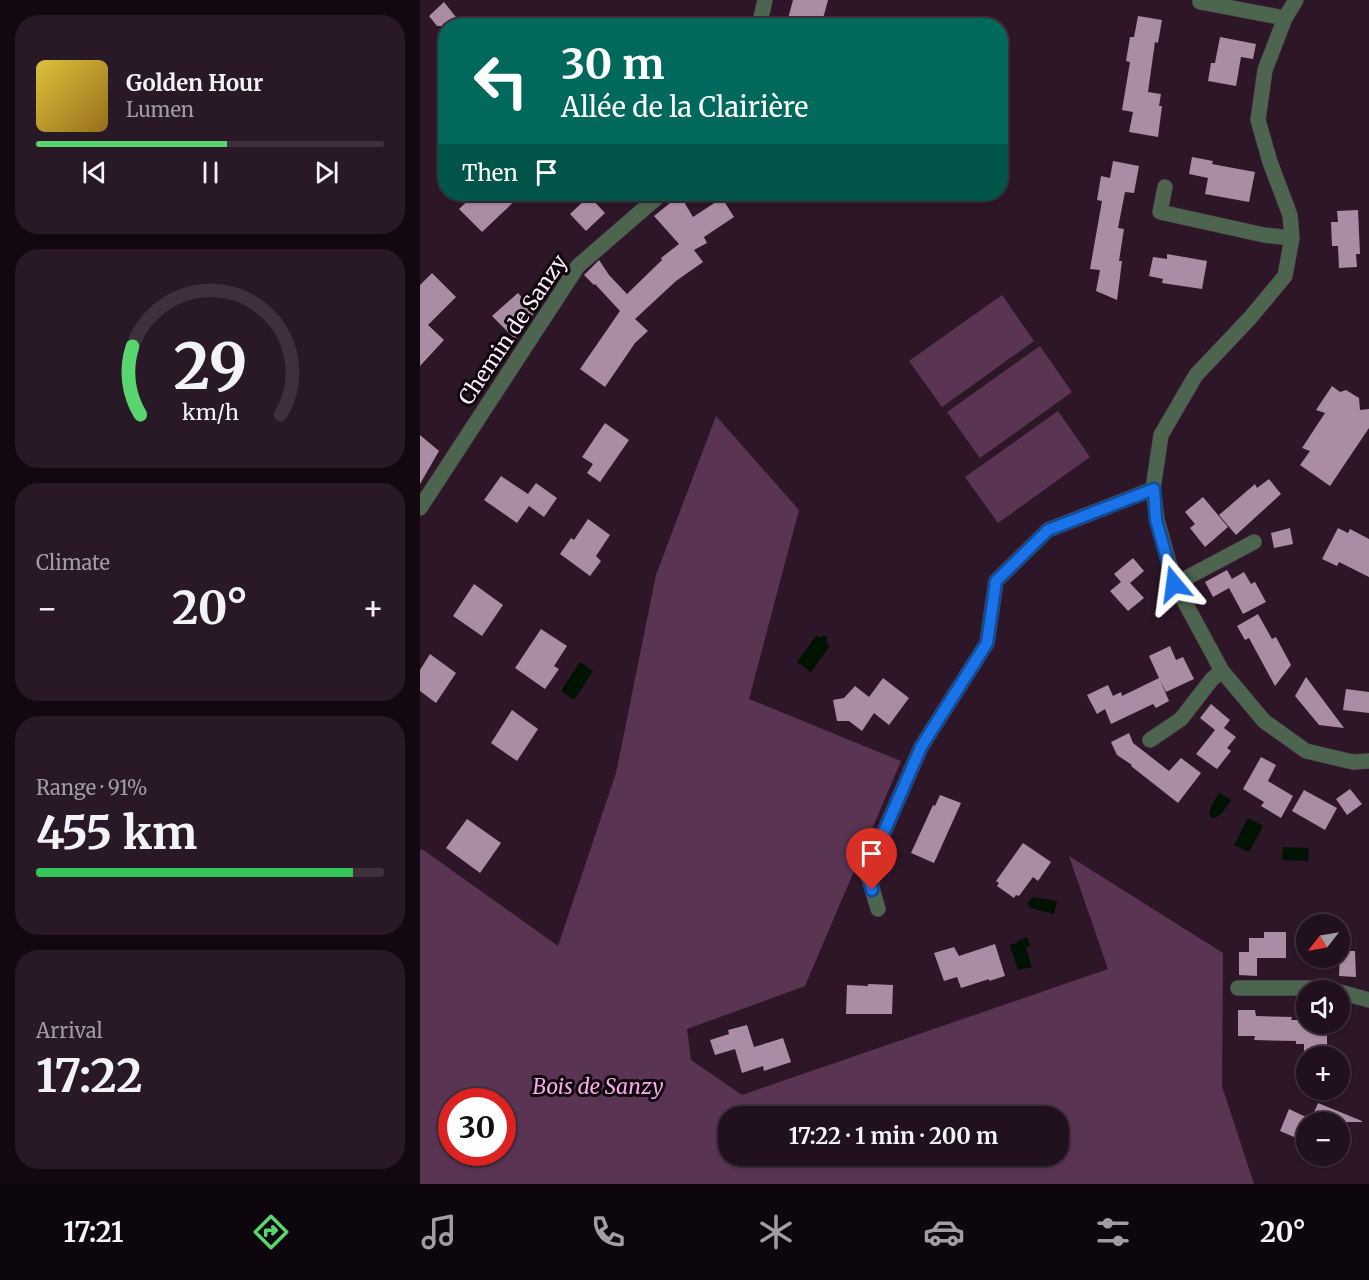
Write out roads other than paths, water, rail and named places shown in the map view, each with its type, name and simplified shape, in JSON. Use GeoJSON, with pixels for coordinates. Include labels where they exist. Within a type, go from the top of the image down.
{"type":"FeatureCollection","features":[{"type":"Feature","properties":{"kind":"street"},"geometry":{"type":"LineString","coordinates":[[761,18],[765,0]]}},
{"type":"Feature","properties":{"kind":"street"},"geometry":{"type":"LineString","coordinates":[[1200,0],[1200,2],[1285,18]]}},
{"type":"Feature","properties":{"kind":"street"},"geometry":{"type":"LineString","coordinates":[[1296,0],[1285,18],[1265,70],[1258,120],[1270,162],[1290,215],[1292,238],[1285,276],[1250,318],[1196,375],[1161,435],[1154,489],[1156,520],[1174,584],[1222,671],[1264,721],[1306,751],[1353,762],[1369,761]]}},
{"type":"Feature","properties":{"kind":"street"},"geometry":{"type":"LineString","coordinates":[[1165,187],[1160,212],[1264,235],[1292,238]]}},
{"type":"Feature","properties":{"kind":"street","name":"Chemin de Sanzy"},"geometry":{"type":"LineString","coordinates":[[420,508],[578,266],[653,201]]}},
{"type":"Feature","properties":{"kind":"street"},"geometry":{"type":"LineString","coordinates":[[878,909],[867,871],[921,747],[987,643],[996,581],[1048,530],[1154,489]]}},
{"type":"Feature","properties":{"kind":"street"},"geometry":{"type":"LineString","coordinates":[[1174,584],[1254,542]]}},
{"type":"Feature","properties":{"kind":"street"},"geometry":{"type":"LineString","coordinates":[[1150,740],[1180,720],[1212,679],[1222,671]]}},
{"type":"Feature","properties":{"kind":"street"},"geometry":{"type":"LineString","coordinates":[[1238,988],[1296,988]]}},
{"type":"Feature","properties":{"kind":"street"},"geometry":{"type":"LineString","coordinates":[[1350,995],[1369,1000]]}},
{"type":"Feature","properties":{"kind":"park label","name":"Bois de Sanzy"},"geometry":{"type":"Point","coordinates":[598,1087]}}]}
